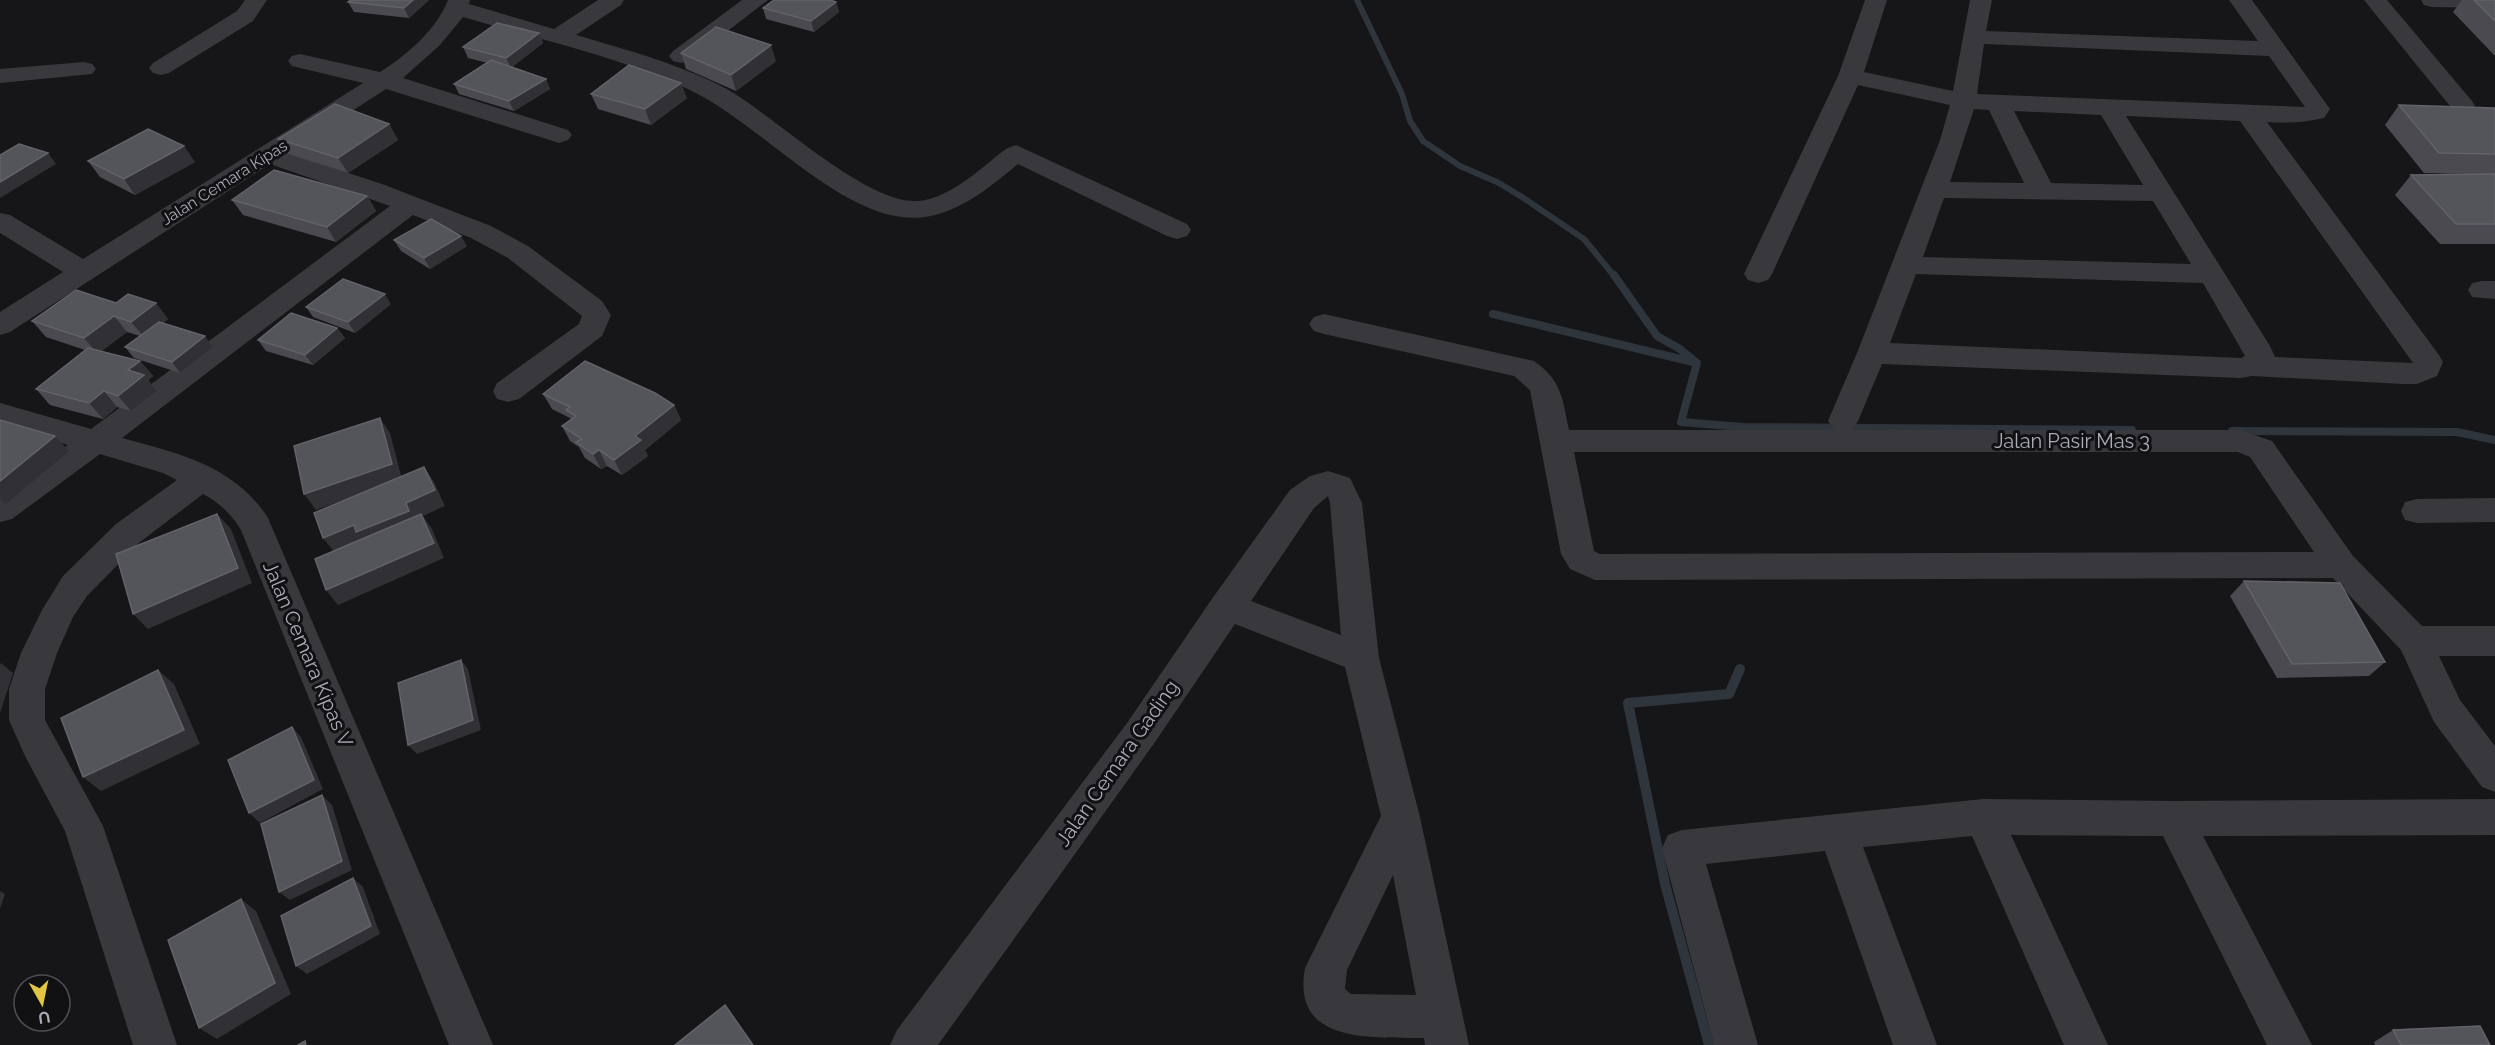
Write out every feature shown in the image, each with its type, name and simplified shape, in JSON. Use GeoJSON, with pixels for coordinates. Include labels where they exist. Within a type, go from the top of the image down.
{"type":"FeatureCollection","features":[{"type":"Feature","properties":{"kind":"street"},"geometry":{"type":"LineString","coordinates":[[161,68],[245,16],[256,0]]}},
{"type":"Feature","properties":{"kind":"street"},"geometry":{"type":"LineString","coordinates":[[558,37],[613,0]]}},
{"type":"Feature","properties":{"kind":"street"},"geometry":{"type":"LineString","coordinates":[[663,69],[757,0]]}},
{"type":"Feature","properties":{"kind":"street"},"geometry":{"type":"LineString","coordinates":[[1758,274],[1850,76],[1876,0]]}},
{"type":"Feature","properties":{"kind":"street"},"geometry":{"type":"LineString","coordinates":[[1843,421],[1872,353],[1953,140],[1964,101],[1981,0]]}},
{"type":"Feature","properties":{"kind":"street"},"geometry":{"type":"LineString","coordinates":[[1850,76],[1964,101],[2310,115],[2318,109],[2240,0]]}},
{"type":"Feature","properties":{"kind":"street"},"geometry":{"type":"LineString","coordinates":[[2375,0],[2463,106]]}},
{"type":"Feature","properties":{"kind":"street"},"geometry":{"type":"LineString","coordinates":[[2432,0],[2495,2]]}},
{"type":"Feature","properties":{"kind":"street"},"geometry":{"type":"LineString","coordinates":[[458,4],[663,69],[715,92],[795,149],[879,203],[897,209],[916,210],[943,205],[968,192],[1016,153],[1177,230]]}},
{"type":"Feature","properties":{"kind":"street","name":"Jalan Cemara Kipas"},"geometry":{"type":"LineString","coordinates":[[0,325],[383,80],[443,28],[458,4]]}},
{"type":"Feature","properties":{"kind":"street"},"geometry":{"type":"LineString","coordinates":[[1973,37],[2276,50]]}},
{"type":"Feature","properties":{"kind":"street"},"geometry":{"type":"LineString","coordinates":[[300,61],[383,80],[560,135]]}},
{"type":"Feature","properties":{"kind":"street"},"geometry":{"type":"LineString","coordinates":[[0,75],[84,69]]}},
{"type":"Feature","properties":{"kind":"street"},"geometry":{"type":"LineString","coordinates":[[1998,103],[2042,192]]}},
{"type":"Feature","properties":{"kind":"street"},"geometry":{"type":"LineString","coordinates":[[2109,108],[2260,353],[2260,360],[2252,366]]}},
{"type":"Feature","properties":{"kind":"street"},"geometry":{"type":"LineString","coordinates":[[1872,353],[2241,368],[2252,366],[2403,374],[2417,374],[2426,369],[2428,362],[2248,114]]}},
{"type":"Feature","properties":{"kind":"street"},"geometry":{"type":"LineString","coordinates":[[268,155],[410,204],[481,232],[509,247],[592,308],[597,315],[596,322],[586,334],[508,391]]}},
{"type":"Feature","properties":{"kind":"street"},"geometry":{"type":"LineString","coordinates":[[1934,190],[2161,193]]}},
{"type":"Feature","properties":{"kind":"street"},"geometry":{"type":"LineString","coordinates":[[0,510],[95,442],[410,204]]}},
{"type":"Feature","properties":{"kind":"street"},"geometry":{"type":"LineString","coordinates":[[0,221],[83,271]]}},
{"type":"Feature","properties":{"kind":"street"},"geometry":{"type":"LineString","coordinates":[[1904,265],[2211,274]]}},
{"type":"Feature","properties":{"kind":"street"},"geometry":{"type":"LineString","coordinates":[[1324,324],[1523,368],[1538,379],[1545,388],[1578,554],[1589,565],[1602,568],[2341,566]]}},
{"type":"Feature","properties":{"kind":"street","name":"Jalan Cemara Kipas V"},"geometry":{"type":"LineString","coordinates":[[0,414],[174,464],[229,493],[245,508],[255,527],[471,1045]]}},
{"type":"Feature","properties":{"kind":"street","name":"Jalan Pasir Mas 3"},"geometry":{"type":"LineString","coordinates":[[1554,441],[2240,441],[2261,449],[2341,566],[2414,641],[2447,711],[2495,775]]}},
{"type":"Feature","properties":{"kind":"street"},"geometry":{"type":"LineString","coordinates":[[155,1045],[82,826],[27,720],[27,689],[39,653],[59,610],[75,586],[128,533],[202,478]]}},
{"type":"Feature","properties":{"kind":"street","name":"Jalan Cemara Gading"},"geometry":{"type":"LineString","coordinates":[[912,1045],[1140,734],[1226,606],[1302,499],[1322,483],[1332,483],[1340,487],[1346,504],[1361,658]]}},
{"type":"Feature","properties":{"kind":"street"},"geometry":{"type":"LineString","coordinates":[[2417,510],[2495,510]]}},
{"type":"Feature","properties":{"kind":"street"},"geometry":{"type":"LineString","coordinates":[[1226,606],[1361,658],[1401,817],[1444,1031],[1350,1016],[1337,1011],[1326,1002],[1323,985],[1326,968],[1401,817]]}},
{"type":"Feature","properties":{"kind":"street"},"geometry":{"type":"LineString","coordinates":[[2414,641],[2495,641]]}},
{"type":"Feature","properties":{"kind":"street"},"geometry":{"type":"LineString","coordinates":[[1983,817],[2086,1045]]}},
{"type":"Feature","properties":{"kind":"street"},"geometry":{"type":"LineString","coordinates":[[1736,1045],[1682,848],[1983,817],[2174,819],[2495,817]]}},
{"type":"Feature","properties":{"kind":"street"},"geometry":{"type":"LineString","coordinates":[[2174,819],[2290,1045]]}},
{"type":"Feature","properties":{"kind":"street"},"geometry":{"type":"LineString","coordinates":[[1838,831],[1915,1045]]}},
{"type":"Feature","properties":{"kind":"building"},"geometry":{"type":"Polygon","coordinates":[[[351,0],[413,0],[404,8],[348,2],[351,0]]]}},
{"type":"Feature","properties":{"kind":"building"},"geometry":{"type":"Polygon","coordinates":[[[774,0],[830,0],[836,2],[811,21],[763,8],[774,0]]]}},
{"type":"Feature","properties":{"kind":"building"},"geometry":{"type":"Polygon","coordinates":[[[2474,0],[2495,0],[2495,21],[2474,0]]]}},
{"type":"Feature","properties":{"kind":"building"},"geometry":{"type":"Polygon","coordinates":[[[497,23],[539,33],[506,58],[463,47],[497,23]]]}},
{"type":"Feature","properties":{"kind":"building"},"geometry":{"type":"Polygon","coordinates":[[[716,27],[771,45],[731,75],[681,53],[716,27]]]}},
{"type":"Feature","properties":{"kind":"building"},"geometry":{"type":"Polygon","coordinates":[[[491,60],[546,79],[509,101],[454,84],[491,60]]]}},
{"type":"Feature","properties":{"kind":"building"},"geometry":{"type":"Polygon","coordinates":[[[629,65],[681,83],[645,109],[591,94],[629,65]]]}},
{"type":"Feature","properties":{"kind":"building"},"geometry":{"type":"Polygon","coordinates":[[[335,104],[389,124],[338,158],[278,139],[335,104]]]}},
{"type":"Feature","properties":{"kind":"building"},"geometry":{"type":"Polygon","coordinates":[[[2399,105],[2495,108],[2495,154],[2439,153],[2399,105]]]}},
{"type":"Feature","properties":{"kind":"building"},"geometry":{"type":"Polygon","coordinates":[[[148,129],[184,146],[124,179],[88,161],[148,129]]]}},
{"type":"Feature","properties":{"kind":"building"},"geometry":{"type":"Polygon","coordinates":[[[19,144],[48,153],[0,182],[0,155],[19,144]]]}},
{"type":"Feature","properties":{"kind":"building"},"geometry":{"type":"Polygon","coordinates":[[[274,170],[367,196],[327,227],[232,200],[274,170]]]}},
{"type":"Feature","properties":{"kind":"building"},"geometry":{"type":"Polygon","coordinates":[[[2495,174],[2495,224],[2456,224],[2411,175],[2495,174]]]}},
{"type":"Feature","properties":{"kind":"building"},"geometry":{"type":"Polygon","coordinates":[[[431,219],[461,236],[424,258],[394,240],[431,219]]]}},
{"type":"Feature","properties":{"kind":"building"},"geometry":{"type":"Polygon","coordinates":[[[343,279],[385,294],[348,322],[306,307],[343,279]]]}},
{"type":"Feature","properties":{"kind":"building"},"geometry":{"type":"Polygon","coordinates":[[[76,290],[116,303],[128,294],[156,303],[131,322],[114,316],[84,338],[32,321],[76,290]]]}},
{"type":"Feature","properties":{"kind":"building"},"geometry":{"type":"Polygon","coordinates":[[[291,313],[337,328],[305,355],[258,340],[291,313]]]}},
{"type":"Feature","properties":{"kind":"building"},"geometry":{"type":"Polygon","coordinates":[[[159,322],[205,336],[172,362],[125,347],[159,322]]]}},
{"type":"Feature","properties":{"kind":"building"},"geometry":{"type":"Polygon","coordinates":[[[88,348],[140,361],[128,370],[144,375],[118,396],[104,391],[89,403],[36,389],[88,348]]]}},
{"type":"Feature","properties":{"kind":"building"},"geometry":{"type":"Polygon","coordinates":[[[585,361],[655,393],[674,405],[635,436],[641,440],[614,460],[599,450],[593,454],[576,442],[582,439],[562,426],[576,416],[566,410],[570,407],[543,394],[585,361]]]}},
{"type":"Feature","properties":{"kind":"building"},"geometry":{"type":"Polygon","coordinates":[[[380,418],[392,464],[304,494],[294,446],[380,418]]]}},
{"type":"Feature","properties":{"kind":"building"},"geometry":{"type":"Polygon","coordinates":[[[0,420],[55,436],[0,481],[0,420]]]}},
{"type":"Feature","properties":{"kind":"building"},"geometry":{"type":"Polygon","coordinates":[[[424,467],[435,490],[406,503],[409,511],[356,532],[354,525],[323,538],[314,513],[424,467]]]}},
{"type":"Feature","properties":{"kind":"building"},"geometry":{"type":"Polygon","coordinates":[[[217,514],[238,568],[133,614],[116,554],[217,514]]]}},
{"type":"Feature","properties":{"kind":"building"},"geometry":{"type":"Polygon","coordinates":[[[421,514],[434,543],[326,590],[315,559],[421,514]]]}},
{"type":"Feature","properties":{"kind":"building"},"geometry":{"type":"Polygon","coordinates":[[[2244,581],[2340,583],[2385,662],[2292,664],[2244,581]]]}},
{"type":"Feature","properties":{"kind":"building"},"geometry":{"type":"Polygon","coordinates":[[[461,660],[473,720],[408,745],[398,683],[461,660]]]}},
{"type":"Feature","properties":{"kind":"building"},"geometry":{"type":"Polygon","coordinates":[[[158,670],[184,730],[83,777],[61,718],[158,670]]]}},
{"type":"Feature","properties":{"kind":"building"},"geometry":{"type":"Polygon","coordinates":[[[292,727],[314,780],[249,813],[228,760],[292,727]]]}},
{"type":"Feature","properties":{"kind":"building"},"geometry":{"type":"Polygon","coordinates":[[[322,795],[342,861],[279,892],[261,824],[322,795]]]}},
{"type":"Feature","properties":{"kind":"building"},"geometry":{"type":"Polygon","coordinates":[[[353,878],[371,926],[296,966],[281,916],[353,878]]]}},
{"type":"Feature","properties":{"kind":"building"},"geometry":{"type":"Polygon","coordinates":[[[241,899],[275,983],[199,1028],[168,940],[241,899]]]}},
{"type":"Feature","properties":{"kind":"building"},"geometry":{"type":"Polygon","coordinates":[[[725,1005],[753,1045],[675,1045],[725,1005]]]}},
{"type":"Feature","properties":{"kind":"building"},"geometry":{"type":"Polygon","coordinates":[[[2480,1026],[2490,1045],[2401,1045],[2393,1030],[2480,1026]]]}},
{"type":"Feature","properties":{"kind":"waterway"},"geometry":{"type":"LineString","coordinates":[[1357,0],[1402,94],[1410,121],[1423,141],[1460,166],[1497,182],[1522,197],[1584,239],[1615,277]]}},
{"type":"Feature","properties":{"kind":"waterway"},"geometry":{"type":"LineString","coordinates":[[1614,275],[1657,336],[1680,349],[1697,363],[1681,422],[1742,427],[2132,430]]}},
{"type":"Feature","properties":{"kind":"waterway"},"geometry":{"type":"LineString","coordinates":[[1493,314],[1693,362]]}},
{"type":"Feature","properties":{"kind":"waterway"},"geometry":{"type":"LineString","coordinates":[[2232,431],[2457,432],[2495,440]]}},
{"type":"Feature","properties":{"kind":"waterway"},"geometry":{"type":"LineString","coordinates":[[1709,1045],[1665,884],[1628,703],[1729,694],[1740,669]]}}]}
